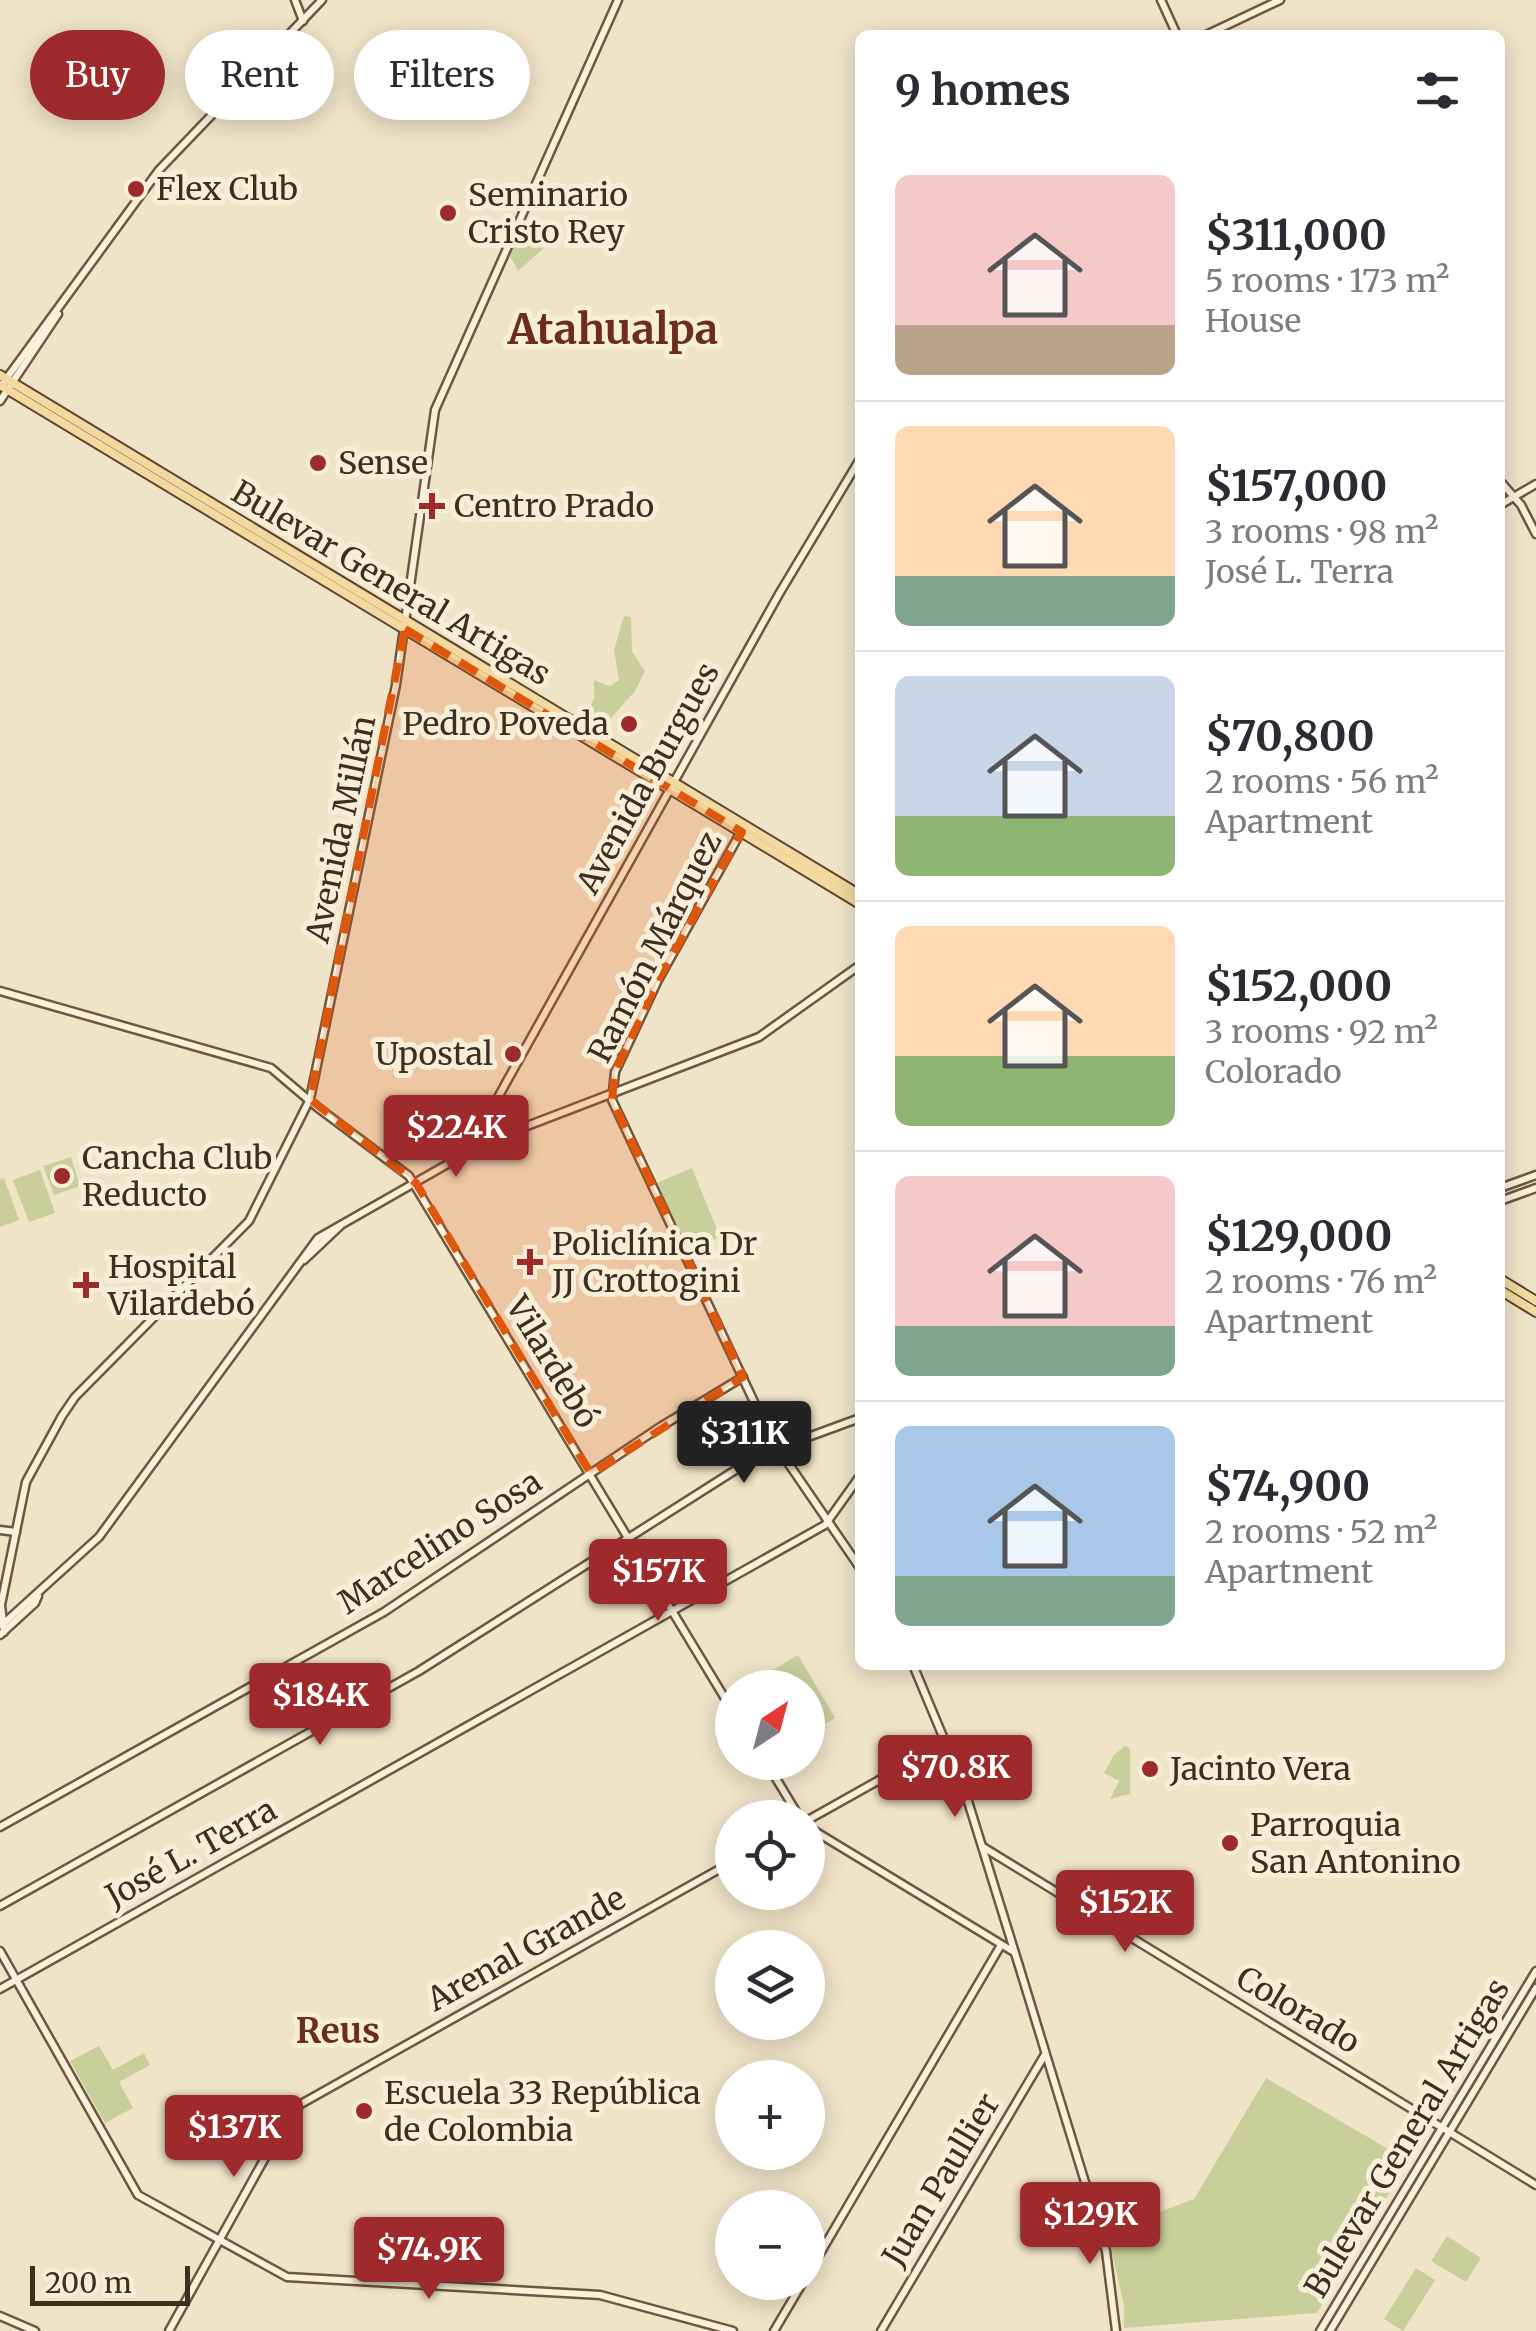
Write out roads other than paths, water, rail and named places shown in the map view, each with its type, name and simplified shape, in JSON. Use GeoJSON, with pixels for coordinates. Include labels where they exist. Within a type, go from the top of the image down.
{"type":"FeatureCollection","features":[{"type":"Feature","properties":{"kind":"main road","name":"Bulevar General Artigas"},"geometry":{"type":"LineString","coordinates":[[4,384],[855,892]]}},
{"type":"Feature","properties":{"kind":"main road","name":"Bulevar General Artigas"},"geometry":{"type":"LineString","coordinates":[[743,828],[855,901]]}},
{"type":"Feature","properties":{"kind":"main road"},"geometry":{"type":"LineString","coordinates":[[1505,1282],[1536,1301]]}},
{"type":"Feature","properties":{"kind":"main road"},"geometry":{"type":"LineString","coordinates":[[1505,1293],[1536,1312]]}},
{"type":"Feature","properties":{"kind":"street"},"geometry":{"type":"LineString","coordinates":[[295,0],[303,21]]}},
{"type":"Feature","properties":{"kind":"street"},"geometry":{"type":"LineString","coordinates":[[0,401],[4,384],[159,170],[322,0]]}},
{"type":"Feature","properties":{"kind":"street","name":"Avenida Millán"},"geometry":{"type":"LineString","coordinates":[[2,1630],[0,1605],[28,1477],[68,1406],[249,1221],[310,1099],[393,704],[435,410],[618,0]]}},
{"type":"Feature","properties":{"kind":"street"},"geometry":{"type":"LineString","coordinates":[[1161,0],[1175,30]]}},
{"type":"Feature","properties":{"kind":"street"},"geometry":{"type":"LineString","coordinates":[[1217,30],[1280,0]]}},
{"type":"Feature","properties":{"kind":"street","name":"Avenida Burgues"},"geometry":{"type":"LineString","coordinates":[[478,1146],[484,1124],[779,594],[855,467]]}},
{"type":"Feature","properties":{"kind":"street"},"geometry":{"type":"LineString","coordinates":[[1505,502],[1536,484]]}},
{"type":"Feature","properties":{"kind":"street"},"geometry":{"type":"LineString","coordinates":[[1505,487],[1536,534]]}},
{"type":"Feature","properties":{"kind":"street","name":"Ramón Márquez"},"geometry":{"type":"LineString","coordinates":[[612,1093],[614,1072],[658,980],[743,828]]}},
{"type":"Feature","properties":{"kind":"street"},"geometry":{"type":"LineString","coordinates":[[2,1630],[99,1537],[318,1238],[488,1140],[758,1037],[855,968]]}},
{"type":"Feature","properties":{"kind":"street","name":"Vilardebó"},"geometry":{"type":"LineString","coordinates":[[0,991],[272,1068],[416,1183],[715,1682]]}},
{"type":"Feature","properties":{"kind":"street"},"geometry":{"type":"LineString","coordinates":[[612,1093],[776,1448],[855,1561]]}},
{"type":"Feature","properties":{"kind":"street"},"geometry":{"type":"LineString","coordinates":[[484,1124],[488,1140]]}},
{"type":"Feature","properties":{"kind":"street"},"geometry":{"type":"LineString","coordinates":[[1505,1186],[1536,1175]]}},
{"type":"Feature","properties":{"kind":"street"},"geometry":{"type":"LineString","coordinates":[[1505,1199],[1536,1188]]}},
{"type":"Feature","properties":{"kind":"street","name":"Marcelino Sosa"},"geometry":{"type":"LineString","coordinates":[[0,1827],[384,1612],[660,1426],[743,1377]]}},
{"type":"Feature","properties":{"kind":"street"},"geometry":{"type":"LineString","coordinates":[[0,1906],[419,1672],[753,1458],[855,1420]]}},
{"type":"Feature","properties":{"kind":"street","name":"José L. Terra"},"geometry":{"type":"LineString","coordinates":[[0,1989],[829,1522],[855,1483]]}},
{"type":"Feature","properties":{"kind":"street"},"geometry":{"type":"LineString","coordinates":[[0,1530],[16,1532]]}},
{"type":"Feature","properties":{"kind":"street"},"geometry":{"type":"LineString","coordinates":[[915,1670],[947,1742],[1016,1953],[1106,2251],[1116,2331]]}},
{"type":"Feature","properties":{"kind":"street"},"geometry":{"type":"LineString","coordinates":[[825,1813],[947,1742]]}},
{"type":"Feature","properties":{"kind":"street"},"geometry":{"type":"LineString","coordinates":[[825,1834],[1016,1953]]}},
{"type":"Feature","properties":{"kind":"street","name":"Colorado"},"geometry":{"type":"LineString","coordinates":[[983,1846],[1536,2185]]}},
{"type":"Feature","properties":{"kind":"street","name":"Arenal Grande"},"geometry":{"type":"LineString","coordinates":[[220,2240],[292,2109],[715,1872]]}},
{"type":"Feature","properties":{"kind":"street"},"geometry":{"type":"LineString","coordinates":[[825,2245],[1001,1944]]}},
{"type":"Feature","properties":{"kind":"street"},"geometry":{"type":"LineString","coordinates":[[0,1951],[138,2194],[290,2278],[600,2295],[733,2331]]}},
{"type":"Feature","properties":{"kind":"street","name":"Bulevar General Artigas"},"geometry":{"type":"LineString","coordinates":[[1330,2331],[1536,1971]]}},
{"type":"Feature","properties":{"kind":"street","name":"Bulevar General Artigas"},"geometry":{"type":"LineString","coordinates":[[1320,2331],[1536,1988]]}},
{"type":"Feature","properties":{"kind":"street","name":"Juan Paullier"},"geometry":{"type":"LineString","coordinates":[[881,2331],[1045,2055]]}},
{"type":"Feature","properties":{"kind":"street"},"geometry":{"type":"LineString","coordinates":[[168,2331],[220,2240]]}},
{"type":"Feature","properties":{"kind":"street"},"geometry":{"type":"LineString","coordinates":[[774,2331],[792,2300]]}},
{"type":"Feature","properties":{"kind":"street"},"geometry":{"type":"LineString","coordinates":[[0,2316],[35,2331]]}},
{"type":"Feature","properties":{"kind":"place","name":"Flex Club"},"geometry":{"type":"Point","coordinates":[136,189]}},
{"type":"Feature","properties":{"kind":"place","name":"Seminario Cristo Rey"},"geometry":{"type":"Point","coordinates":[448,213]}},
{"type":"Feature","properties":{"kind":"place","name":"Sense"},"geometry":{"type":"Point","coordinates":[318,463]}},
{"type":"Feature","properties":{"kind":"place","name":"Centro Prado"},"geometry":{"type":"Point","coordinates":[432,506]}},
{"type":"Feature","properties":{"kind":"place","name":"Pedro Poveda"},"geometry":{"type":"Point","coordinates":[629,724]}},
{"type":"Feature","properties":{"kind":"place","name":"Upostal"},"geometry":{"type":"Point","coordinates":[513,1054]}},
{"type":"Feature","properties":{"kind":"place","name":"Cancha Club Reducto"},"geometry":{"type":"Point","coordinates":[62,1176]}},
{"type":"Feature","properties":{"kind":"place","name":"Policlínica Dr JJ Crottogini"},"geometry":{"type":"Point","coordinates":[530,1262]}},
{"type":"Feature","properties":{"kind":"place","name":"Hospital Vilardebó"},"geometry":{"type":"Point","coordinates":[86,1285]}},
{"type":"Feature","properties":{"kind":"place","name":"Jacinto Vera"},"geometry":{"type":"Point","coordinates":[1150,1769]}},
{"type":"Feature","properties":{"kind":"place","name":"Parroquia San Antonino"},"geometry":{"type":"Point","coordinates":[1230,1843]}},
{"type":"Feature","properties":{"kind":"place","name":"Escuela 33 República de Colombia"},"geometry":{"type":"Point","coordinates":[364,2111]}},
{"type":"Feature","properties":{"kind":"district","name":"Atahualpa"},"geometry":{"type":"Point","coordinates":[613,329]}},
{"type":"Feature","properties":{"kind":"district","name":"Reus"},"geometry":{"type":"Point","coordinates":[338,2031]}}]}
